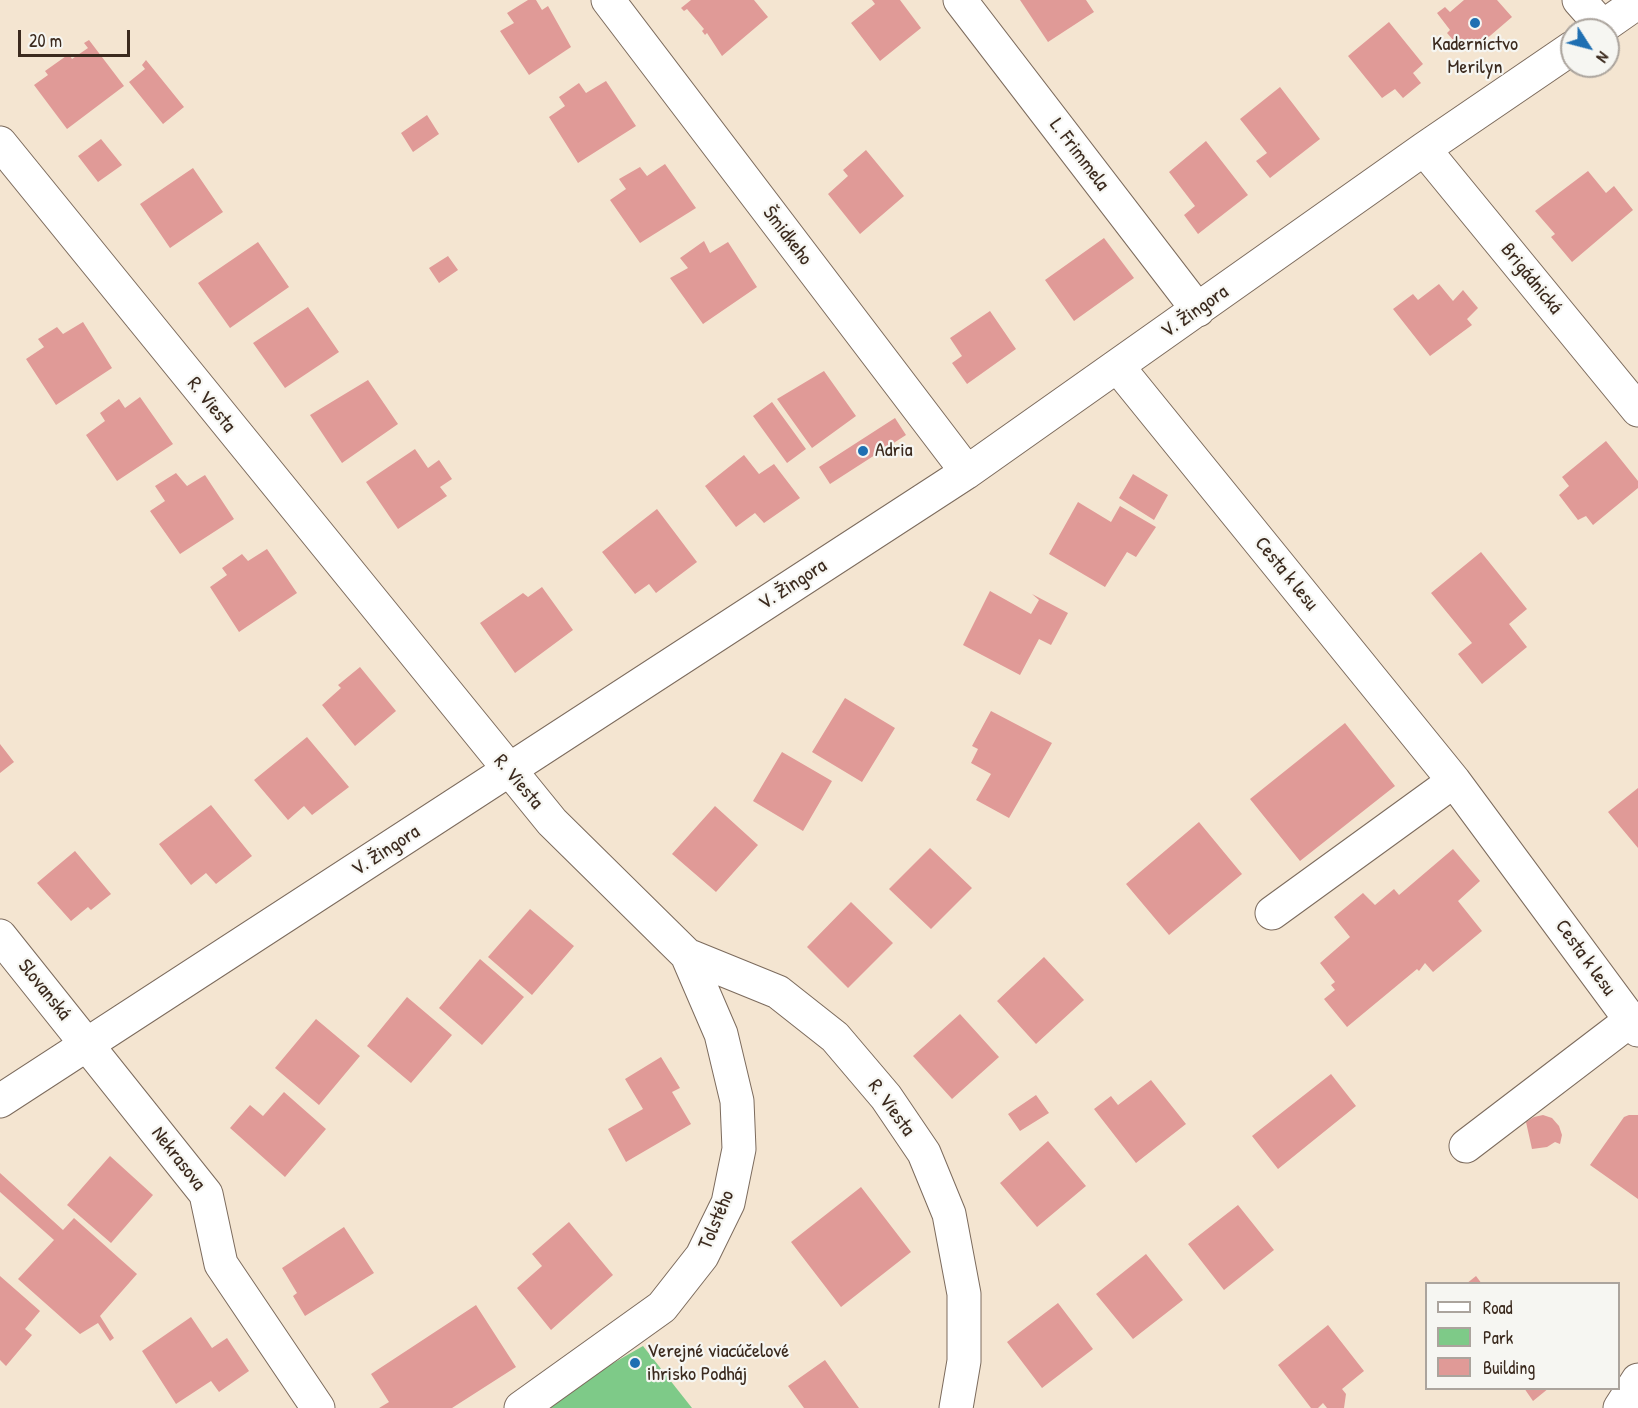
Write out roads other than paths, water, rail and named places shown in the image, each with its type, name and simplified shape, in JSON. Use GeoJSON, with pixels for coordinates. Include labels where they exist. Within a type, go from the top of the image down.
{"type":"FeatureCollection","features":[{"type":"Feature","properties":{"kind":"street","name":"Šmidkeho"},"geometry":{"type":"LineString","coordinates":[[608,0],[967,472]]}},
{"type":"Feature","properties":{"kind":"street","name":"L. Frimmela"},"geometry":{"type":"LineString","coordinates":[[960,0],[1198,310]]}},
{"type":"Feature","properties":{"kind":"street"},"geometry":{"type":"LineString","coordinates":[[1579,0],[1593,18]]}},
{"type":"Feature","properties":{"kind":"street"},"geometry":{"type":"LineString","coordinates":[[1615,18],[1638,2]]}},
{"type":"Feature","properties":{"kind":"street","name":"V. Žingora"},"geometry":{"type":"LineString","coordinates":[[0,1101],[967,472],[1424,148],[1560,56]]}},
{"type":"Feature","properties":{"kind":"street","name":"R. Viesta"},"geometry":{"type":"LineString","coordinates":[[0,143],[508,772],[552,822],[687,955],[778,992],[835,1037],[886,1097],[924,1153],[949,1214],[964,1294],[964,1361],[956,1408]]}},
{"type":"Feature","properties":{"kind":"street","name":"Brigádnická"},"geometry":{"type":"LineString","coordinates":[[1424,148],[1638,410]]}},
{"type":"Feature","properties":{"kind":"street","name":"Cesta k lesu"},"geometry":{"type":"LineString","coordinates":[[1118,367],[1454,781],[1634,1025],[1466,1146]]}},
{"type":"Feature","properties":{"kind":"street"},"geometry":{"type":"LineString","coordinates":[[1272,913],[1454,781]]}},
{"type":"Feature","properties":{"kind":"street","name":"Slovanská"},"geometry":{"type":"LineString","coordinates":[[0,936],[87,1044]]}},
{"type":"Feature","properties":{"kind":"street","name":"Tolstého"},"geometry":{"type":"LineString","coordinates":[[522,1408],[662,1307],[702,1256],[728,1203],[739,1149],[737,1101],[721,1035],[687,955]]}},
{"type":"Feature","properties":{"kind":"street","name":"Nekrasova"},"geometry":{"type":"LineString","coordinates":[[87,1044],[206,1194],[221,1264],[318,1408]]}},
{"type":"Feature","properties":{"kind":"street"},"geometry":{"type":"LineString","coordinates":[[1620,1408],[1638,1380]]}},
{"type":"Feature","properties":{"kind":"place","name":"Kaderníctvo Merilyn"},"geometry":{"type":"Point","coordinates":[1475,23]}},
{"type":"Feature","properties":{"kind":"place","name":"Adria"},"geometry":{"type":"Point","coordinates":[863,451]}},
{"type":"Feature","properties":{"kind":"place","name":"Verejné viacúčelové ihrisko Podháj"},"geometry":{"type":"Point","coordinates":[635,1363]}}]}
